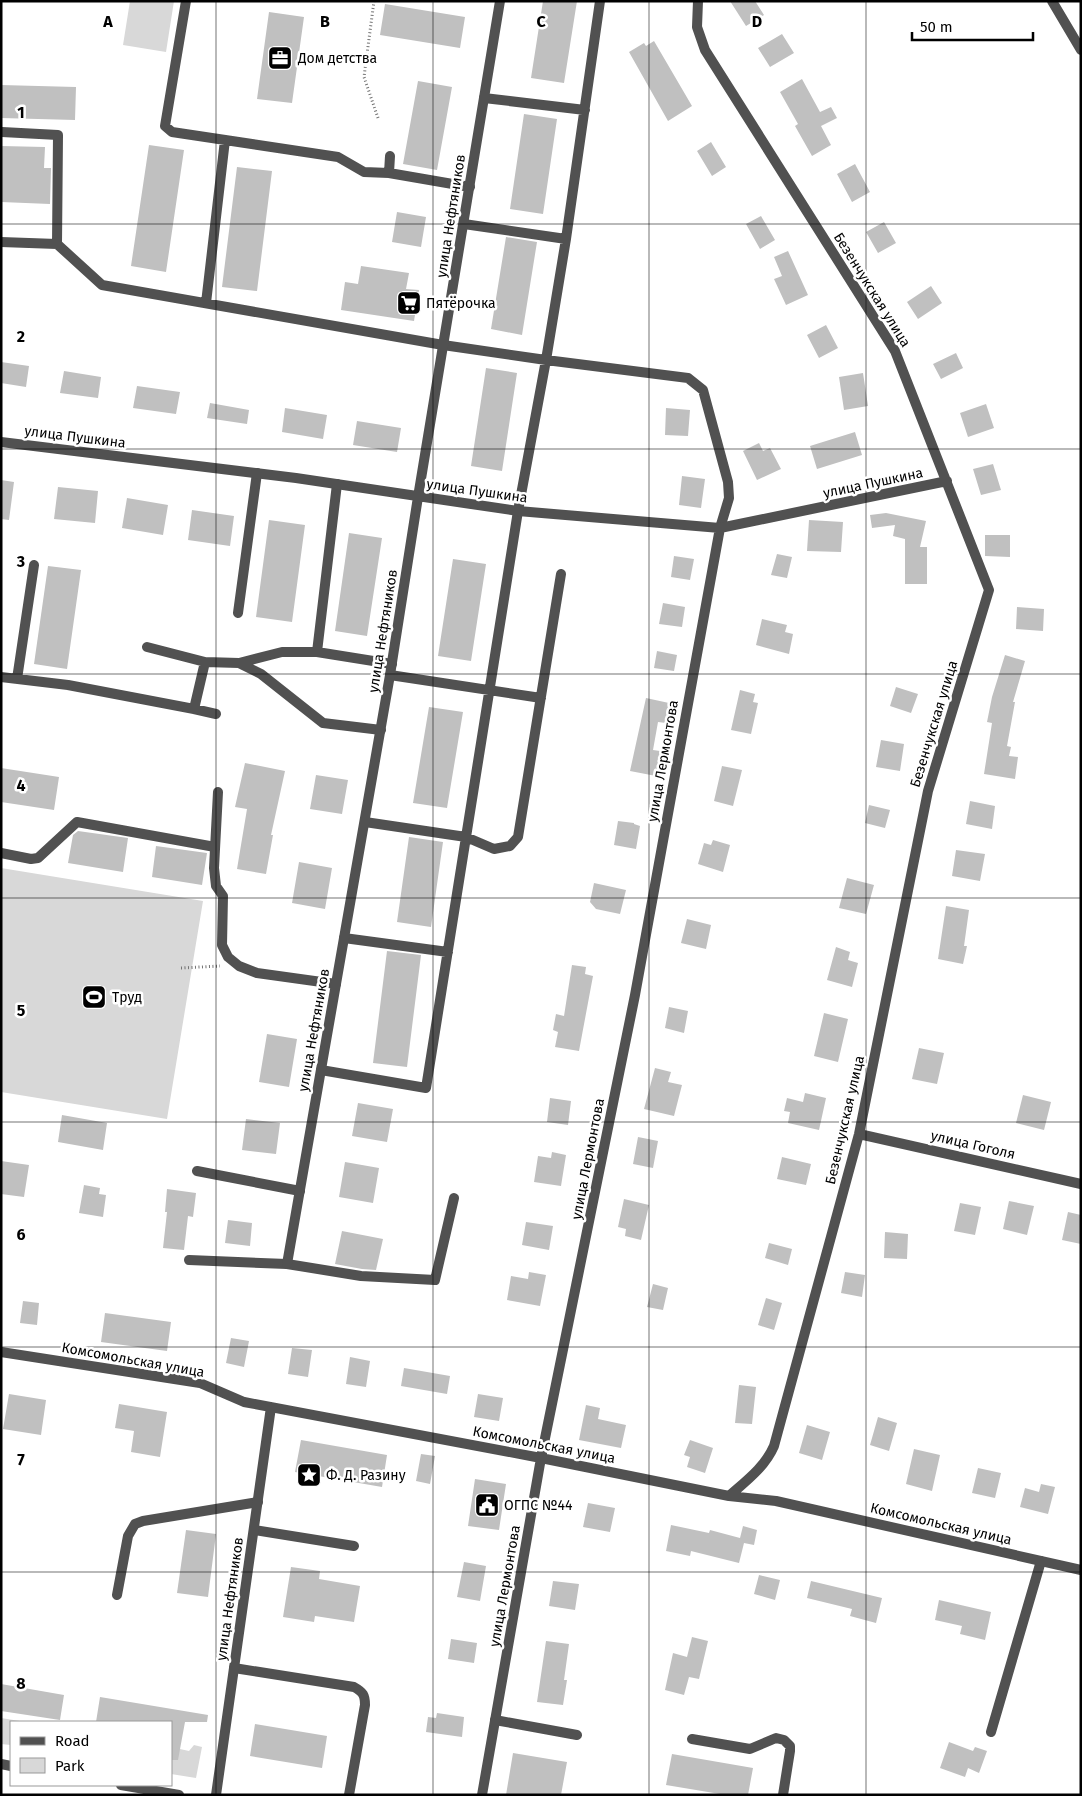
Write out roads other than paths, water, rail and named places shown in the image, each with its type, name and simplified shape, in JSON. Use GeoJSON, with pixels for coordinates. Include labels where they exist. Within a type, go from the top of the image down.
{"type":"FeatureCollection","features":[{"type":"Feature","properties":{"kind":"street"},"geometry":{"type":"LineString","coordinates":[[186,1],[165,126],[172,132],[338,157],[364,172],[389,173],[470,187]]}},
{"type":"Feature","properties":{"kind":"street","name":"улица Нефтяников"},"geometry":{"type":"LineString","coordinates":[[287,1264],[381,730],[500,1]]}},
{"type":"Feature","properties":{"kind":"street"},"geometry":{"type":"LineString","coordinates":[[321,1070],[426,1088],[518,511],[566,238],[600,1]]}},
{"type":"Feature","properties":{"kind":"street","name":"Безенчукская улица"},"geometry":{"type":"LineString","coordinates":[[698,1],[698,27],[705,50],[895,351],[989,590],[928,791],[859,1134],[774,1446],[769,1457],[760,1468],[729,1496]]}},
{"type":"Feature","properties":{"kind":"street"},"geometry":{"type":"LineString","coordinates":[[1052,1],[1081,50]]}},
{"type":"Feature","properties":{"kind":"street"},"geometry":{"type":"LineString","coordinates":[[484,98],[585,110]]}},
{"type":"Feature","properties":{"kind":"street"},"geometry":{"type":"LineString","coordinates":[[1,242],[57,244],[58,135],[2,132]]}},
{"type":"Feature","properties":{"kind":"street"},"geometry":{"type":"LineString","coordinates":[[206,303],[225,140]]}},
{"type":"Feature","properties":{"kind":"street"},"geometry":{"type":"LineString","coordinates":[[389,173],[390,156]]}},
{"type":"Feature","properties":{"kind":"street"},"geometry":{"type":"LineString","coordinates":[[464,224],[566,238]]}},
{"type":"Feature","properties":{"kind":"street","name":"улица Лермонтова"},"geometry":{"type":"LineString","coordinates":[[57,244],[102,285],[443,345],[688,378],[703,390],[706,399],[728,482],[729,498],[720,528],[635,994],[541,1458],[482,1795]]}},
{"type":"Feature","properties":{"kind":"street","name":"улица Пушкина"},"geometry":{"type":"LineString","coordinates":[[1,442],[257,473],[518,511],[720,528],[947,481]]}},
{"type":"Feature","properties":{"kind":"street"},"geometry":{"type":"LineString","coordinates":[[238,613],[257,473]]}},
{"type":"Feature","properties":{"kind":"street"},"geometry":{"type":"LineString","coordinates":[[317,652],[337,484]]}},
{"type":"Feature","properties":{"kind":"street"},"geometry":{"type":"LineString","coordinates":[[17,679],[34,565]]}},
{"type":"Feature","properties":{"kind":"street"},"geometry":{"type":"LineString","coordinates":[[365,822],[466,837],[494,848],[510,846],[518,837],[561,574]]}},
{"type":"Feature","properties":{"kind":"street"},"geometry":{"type":"LineString","coordinates":[[147,646],[205,662],[239,663],[282,652],[317,652],[489,691],[541,698]]}},
{"type":"Feature","properties":{"kind":"street"},"geometry":{"type":"LineString","coordinates":[[194,709],[205,662]]}},
{"type":"Feature","properties":{"kind":"street"},"geometry":{"type":"LineString","coordinates":[[239,663],[262,674],[323,723],[381,730]]}},
{"type":"Feature","properties":{"kind":"street"},"geometry":{"type":"LineString","coordinates":[[1,677],[68,685],[216,714]]}},
{"type":"Feature","properties":{"kind":"street"},"geometry":{"type":"LineString","coordinates":[[218,792],[214,868],[216,886],[223,896],[222,944],[228,958],[240,966],[257,973],[336,984]]}},
{"type":"Feature","properties":{"kind":"street"},"geometry":{"type":"LineString","coordinates":[[1,853],[31,859],[38,858],[77,822],[215,847]]}},
{"type":"Feature","properties":{"kind":"street"},"geometry":{"type":"LineString","coordinates":[[344,938],[448,952]]}},
{"type":"Feature","properties":{"kind":"street","name":"улица Гоголя"},"geometry":{"type":"LineString","coordinates":[[859,1134],[1081,1184]]}},
{"type":"Feature","properties":{"kind":"street"},"geometry":{"type":"LineString","coordinates":[[197,1171],[300,1191]]}},
{"type":"Feature","properties":{"kind":"street"},"geometry":{"type":"LineString","coordinates":[[188,1260],[287,1264],[361,1276],[435,1280],[454,1198]]}},
{"type":"Feature","properties":{"kind":"street","name":"Комсомольская улица"},"geometry":{"type":"LineString","coordinates":[[1,1352],[200,1383],[244,1402],[541,1458],[729,1496],[776,1502],[1081,1570]]}},
{"type":"Feature","properties":{"kind":"street","name":"улица Нефтяников"},"geometry":{"type":"LineString","coordinates":[[216,1795],[271,1407]]}},
{"type":"Feature","properties":{"kind":"street"},"geometry":{"type":"LineString","coordinates":[[117,1595],[128,1536],[135,1524],[143,1521],[258,1502]]}},
{"type":"Feature","properties":{"kind":"street"},"geometry":{"type":"LineString","coordinates":[[254,1530],[354,1546]]}},
{"type":"Feature","properties":{"kind":"street"},"geometry":{"type":"LineString","coordinates":[[991,1732],[1041,1561]]}},
{"type":"Feature","properties":{"kind":"street"},"geometry":{"type":"LineString","coordinates":[[234,1668],[354,1687],[361,1691],[365,1697],[365,1705],[349,1795]]}},
{"type":"Feature","properties":{"kind":"street"},"geometry":{"type":"LineString","coordinates":[[495,1720],[577,1735]]}},
{"type":"Feature","properties":{"kind":"street"},"geometry":{"type":"LineString","coordinates":[[692,1739],[750,1749],[776,1738],[784,1740],[790,1746],[790,1751],[783,1795]]}},
{"type":"Feature","properties":{"kind":"street"},"geometry":{"type":"LineString","coordinates":[[127,1786],[179,1795]]}},
{"type":"Feature","properties":{"kind":"place","name":"Дом детства"},"geometry":{"type":"Point","coordinates":[280,58]}},
{"type":"Feature","properties":{"kind":"place","name":"Пятёрочка"},"geometry":{"type":"Point","coordinates":[409,303]}},
{"type":"Feature","properties":{"kind":"place","name":"Труд"},"geometry":{"type":"Point","coordinates":[94,997]}},
{"type":"Feature","properties":{"kind":"place","name":"Ф. Д. Разину"},"geometry":{"type":"Point","coordinates":[309,1475]}},
{"type":"Feature","properties":{"kind":"place","name":"ОГПС №44"},"geometry":{"type":"Point","coordinates":[487,1505]}}]}
